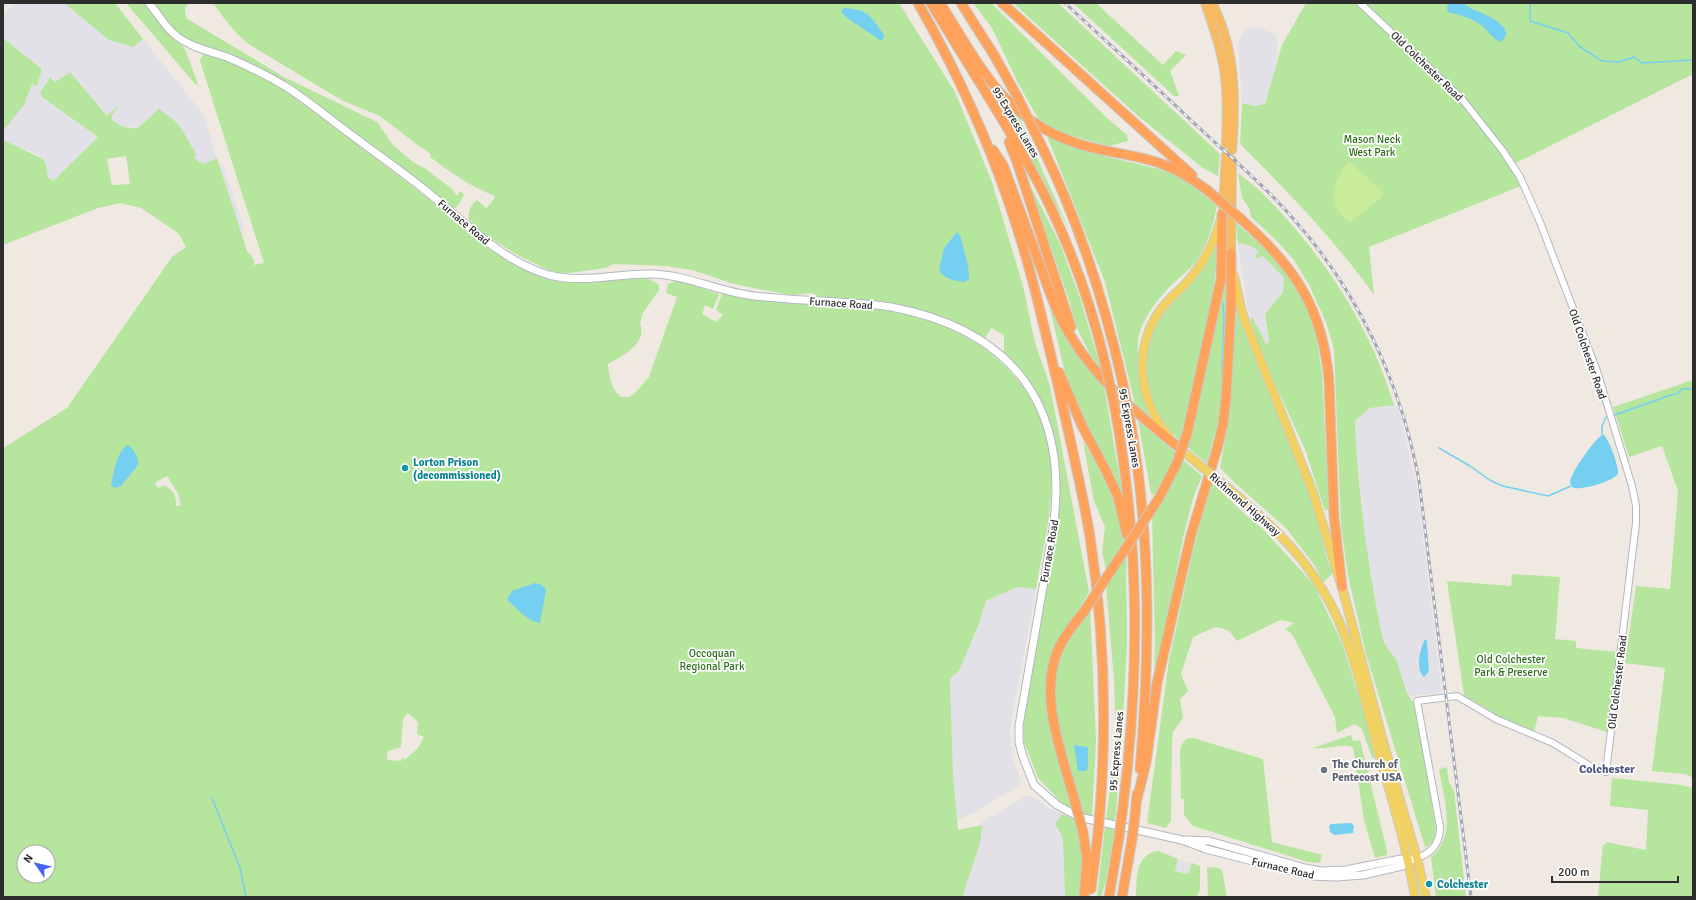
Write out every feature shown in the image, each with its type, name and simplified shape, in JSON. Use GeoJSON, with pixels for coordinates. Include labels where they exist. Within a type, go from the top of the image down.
{"type":"FeatureCollection","features":[{"type":"Feature","properties":{"kind":"highway"},"geometry":{"type":"LineString","coordinates":[[918,3],[954,69],[1002,181],[1023,246],[1048,345],[1080,484],[1096,581],[1103,678],[1104,742],[1100,810],[1090,897]]}},
{"type":"Feature","properties":{"kind":"highway","name":"95 Express Lanes"},"geometry":{"type":"LineString","coordinates":[[931,3],[1030,168],[1062,233],[1086,293],[1116,409],[1129,500],[1135,576],[1135,656],[1128,768],[1109,897]]}},
{"type":"Feature","properties":{"kind":"highway"},"geometry":{"type":"LineString","coordinates":[[940,3],[989,81],[1006,100],[1027,118],[1053,134],[1078,144],[1162,164],[1186,176],[1207,190]]}},
{"type":"Feature","properties":{"kind":"highway"},"geometry":{"type":"LineString","coordinates":[[961,3],[991,50],[1018,98],[1044,150],[1072,215],[1090,264],[1108,322],[1131,425],[1142,506],[1148,592],[1146,686],[1137,799],[1122,897]]}},
{"type":"Feature","properties":{"kind":"highway"},"geometry":{"type":"LineString","coordinates":[[1002,3],[1207,190],[1242,220],[1269,245],[1289,268],[1308,301],[1322,337],[1328,368],[1334,517],[1342,586]]}},
{"type":"Feature","properties":{"kind":"highway","name":"Richmond Highway"},"geometry":{"type":"LineString","coordinates":[[1205,3],[1217,39],[1224,67],[1229,152],[1231,252]]}},
{"type":"Feature","properties":{"kind":"highway","name":"Richmond Highway"},"geometry":{"type":"LineString","coordinates":[[1213,3],[1224,32],[1232,70],[1234,127],[1229,152],[1222,214]]}},
{"type":"Feature","properties":{"kind":"highway"},"geometry":{"type":"LineString","coordinates":[[995,109],[1017,162],[1070,325],[1083,351],[1095,370]]}},
{"type":"Feature","properties":{"kind":"highway"},"geometry":{"type":"LineString","coordinates":[[985,139],[1003,165],[1058,313],[1076,344],[1095,370],[1138,414],[1177,446]]}},
{"type":"Feature","properties":{"kind":"highway"},"geometry":{"type":"LineString","coordinates":[[1084,897],[1087,859],[1083,832],[1052,718],[1050,688],[1052,669],[1062,642],[1159,498],[1176,465],[1187,434],[1220,287],[1223,250],[1222,214]]}},
{"type":"Feature","properties":{"kind":"highway"},"geometry":{"type":"LineString","coordinates":[[1137,799],[1146,763],[1157,683],[1175,602],[1191,535],[1223,424],[1226,398],[1231,305],[1231,252]]}},
{"type":"Feature","properties":{"kind":"highway"},"geometry":{"type":"LineString","coordinates":[[1048,345],[1074,410],[1118,497],[1135,576]]}},
{"type":"Feature","properties":{"kind":"main road","name":"Furnace Road"},"geometry":{"type":"LineString","coordinates":[[149,3],[175,35],[188,44],[252,68],[289,88],[428,192],[463,221],[481,239],[509,256],[543,273],[568,278],[640,274],[663,275],[681,278],[744,295],[892,307],[949,325],[987,344],[1002,355],[1022,376],[1037,400],[1050,439],[1056,479],[1057,495],[1053,529],[1020,715],[1019,742],[1025,763],[1034,785],[1057,805],[1071,814],[1088,820],[1134,828],[1182,840],[1194,839],[1209,841],[1291,868],[1336,871],[1362,868],[1401,859],[1408,861],[1417,858]]}},
{"type":"Feature","properties":{"kind":"main road","name":"Richmond Highway"},"geometry":{"type":"LineString","coordinates":[[1222,214],[1216,236],[1206,256],[1193,275],[1160,311],[1149,331],[1145,346],[1143,378],[1148,404],[1161,426],[1177,446],[1262,516],[1296,552],[1321,587],[1338,620],[1353,660],[1408,861],[1415,897]]}},
{"type":"Feature","properties":{"kind":"main road","name":"Richmond Highway"},"geometry":{"type":"LineString","coordinates":[[1231,252],[1234,281],[1240,308],[1312,490],[1342,586],[1383,741],[1417,858],[1426,897]]}},
{"type":"Feature","properties":{"kind":"street","name":"Old Colchester Road"},"geometry":{"type":"LineString","coordinates":[[1360,3],[1458,94],[1514,166],[1538,217],[1597,371],[1632,486],[1636,511],[1606,772]]}},
{"type":"Feature","properties":{"kind":"street","name":"Furnace Road"},"geometry":{"type":"LineString","coordinates":[[1417,858],[1432,850],[1438,840],[1440,832],[1417,701],[1457,696],[1496,718],[1553,743],[1594,769],[1606,772]]}},
{"type":"Feature","properties":{"kind":"street","name":"Furnace Road"},"geometry":{"type":"LineString","coordinates":[[1421,721],[1422,710],[1429,699]]}},
{"type":"Feature","properties":{"kind":"shaded area"},"geometry":{"type":"Polygon","coordinates":[[[14,3],[64,3],[109,40],[133,47],[143,39],[203,114],[217,158],[203,164],[138,128],[122,126],[115,123],[111,118],[117,106],[107,116],[70,72],[55,82],[50,77],[40,93],[42,97],[98,137],[53,181],[48,177],[46,164],[38,155],[3,140],[3,131],[24,105],[32,84],[37,85],[42,69],[3,38],[3,17],[14,3]]]}},
{"type":"Feature","properties":{"kind":"shaded area"},"geometry":{"type":"Polygon","coordinates":[[[1259,27],[1277,36],[1276,68],[1265,104],[1255,106],[1242,103],[1238,42],[1245,30],[1259,27]]]}},
{"type":"Feature","properties":{"kind":"shaded area"},"geometry":{"type":"Polygon","coordinates":[[[223,164],[243,225],[242,235],[224,237],[203,172],[223,164]]]}},
{"type":"Feature","properties":{"kind":"shaded area"},"geometry":{"type":"Polygon","coordinates":[[[1238,243],[1251,246],[1259,251],[1284,278],[1283,292],[1265,314],[1269,342],[1266,345],[1254,318],[1250,319],[1238,243]]]}},
{"type":"Feature","properties":{"kind":"shaded area"},"geometry":{"type":"Polygon","coordinates":[[[1394,405],[1398,406],[1417,488],[1442,692],[1409,696],[1396,660],[1383,640],[1364,531],[1356,442],[1355,421],[1370,408],[1394,405]]]}},
{"type":"Feature","properties":{"kind":"shaded area"},"geometry":{"type":"Polygon","coordinates":[[[1017,587],[1036,589],[1010,729],[1012,756],[1021,780],[1018,786],[976,812],[957,820],[953,776],[950,678],[959,671],[979,624],[986,601],[1017,587]]]}},
{"type":"Feature","properties":{"kind":"shaded area"},"geometry":{"type":"Polygon","coordinates":[[[1026,796],[1032,796],[1048,808],[1062,814],[1055,824],[1063,838],[1065,897],[963,897],[982,834],[982,822],[1026,796]]]}},
{"type":"Feature","properties":{"kind":"shaded area"},"geometry":{"type":"Polygon","coordinates":[[[1178,859],[1192,863],[1189,874],[1175,870],[1178,859]]]}},
{"type":"Feature","properties":{"kind":"green space"},"geometry":{"type":"Polygon","coordinates":[[[64,3],[115,3],[143,39],[133,47],[109,40],[64,3]]]}},
{"type":"Feature","properties":{"kind":"green space"},"geometry":{"type":"Polygon","coordinates":[[[126,3],[145,3],[185,49],[198,84],[196,85],[126,3]]]}},
{"type":"Feature","properties":{"kind":"green space"},"geometry":{"type":"Polygon","coordinates":[[[152,3],[189,3],[185,8],[186,18],[284,77],[377,122],[393,145],[413,162],[426,169],[453,190],[457,196],[460,191],[464,194],[462,199],[456,208],[450,207],[311,99],[282,81],[188,41],[177,33],[152,3]]]}},
{"type":"Feature","properties":{"kind":"green space"},"geometry":{"type":"Polygon","coordinates":[[[213,3],[899,3],[955,92],[992,182],[1023,286],[1035,343],[1050,386],[1089,592],[1056,647],[1049,666],[1046,683],[1047,709],[1073,810],[1059,800],[1038,778],[1024,742],[1023,710],[1049,572],[1060,483],[1049,419],[1027,377],[1004,353],[1004,335],[991,328],[985,338],[925,313],[889,303],[822,298],[812,293],[792,295],[731,283],[692,270],[666,266],[614,264],[606,268],[561,274],[550,271],[514,253],[481,232],[469,220],[471,206],[477,200],[486,208],[495,196],[469,184],[445,168],[430,157],[431,154],[380,116],[343,101],[250,45],[234,31],[213,3]]]}},
{"type":"Feature","properties":{"kind":"green space"},"geometry":{"type":"Polygon","coordinates":[[[973,3],[991,3],[1109,120],[1127,135],[1128,141],[1109,146],[1068,135],[1040,122],[1018,83],[992,28],[973,3]]]}},
{"type":"Feature","properties":{"kind":"green space"},"geometry":{"type":"Polygon","coordinates":[[[1013,3],[1058,3],[1220,154],[1218,176],[1203,168],[1138,116],[1013,3]]]}},
{"type":"Feature","properties":{"kind":"green space"},"geometry":{"type":"Polygon","coordinates":[[[1073,3],[1096,3],[1163,65],[1176,51],[1186,55],[1170,71],[1179,96],[1174,96],[1073,3]]]}},
{"type":"Feature","properties":{"kind":"green space","name":"Mason Neck West Park"},"geometry":{"type":"Polygon","coordinates":[[[1306,3],[1355,3],[1448,87],[1510,165],[1521,186],[1369,247],[1374,295],[1327,236],[1293,198],[1240,144],[1242,103],[1255,106],[1265,104],[1282,45],[1306,3]]]}},
{"type":"Feature","properties":{"kind":"green space"},"geometry":{"type":"Polygon","coordinates":[[[1364,3],[1693,3],[1693,74],[1516,163],[1458,90],[1364,3]]]}},
{"type":"Feature","properties":{"kind":"green space"},"geometry":{"type":"Polygon","coordinates":[[[3,38],[42,69],[37,86],[32,84],[24,105],[3,131],[3,38]]]}},
{"type":"Feature","properties":{"kind":"green space","name":"Occoquan Regional Park"},"geometry":{"type":"Polygon","coordinates":[[[204,54],[208,54],[245,68],[277,85],[311,109],[459,222],[482,244],[512,264],[534,274],[559,282],[646,278],[659,285],[659,290],[643,313],[640,323],[642,330],[637,343],[627,353],[608,364],[611,382],[621,397],[629,397],[635,393],[649,377],[677,297],[666,293],[668,284],[677,280],[719,294],[713,309],[705,305],[702,314],[716,322],[723,315],[716,310],[722,294],[886,309],[917,316],[942,325],[965,336],[987,350],[1006,367],[1022,386],[1035,407],[1044,431],[1050,457],[1050,507],[1036,589],[1017,587],[986,601],[979,624],[959,671],[950,678],[953,776],[958,830],[982,825],[980,843],[963,897],[3,897],[3,448],[67,408],[172,257],[186,247],[178,233],[141,208],[121,203],[98,208],[3,245],[3,140],[43,159],[46,164],[48,177],[53,181],[98,137],[42,97],[40,93],[50,77],[55,82],[70,72],[107,116],[118,105],[111,118],[127,128],[138,128],[159,109],[174,120],[181,128],[196,154],[194,158],[203,164],[217,158],[247,251],[255,262],[253,265],[264,263],[200,60],[204,54]],[[126,156],[107,159],[112,185],[130,184],[126,156]],[[167,476],[155,483],[158,488],[164,485],[170,489],[175,496],[176,506],[181,505],[178,494],[167,476]],[[408,713],[403,719],[401,747],[388,751],[388,760],[401,761],[402,758],[406,759],[418,748],[424,737],[417,734],[418,722],[408,713]]]}},
{"type":"Feature","properties":{"kind":"green space"},"geometry":{"type":"Polygon","coordinates":[[[988,87],[1017,113],[1070,232],[1041,177],[988,87]]]}},
{"type":"Feature","properties":{"kind":"green space"},"geometry":{"type":"Polygon","coordinates":[[[1047,136],[1104,156],[1159,169],[1177,176],[1196,188],[1217,206],[1209,236],[1195,263],[1158,300],[1148,314],[1140,331],[1138,341],[1139,371],[1144,400],[1150,419],[1136,408],[1105,282],[1047,136]]]}},
{"type":"Feature","properties":{"kind":"green space"},"geometry":{"type":"Polygon","coordinates":[[[1228,157],[1227,303],[1224,380],[1221,410],[1207,464],[1186,446],[1220,304],[1228,157]]]}},
{"type":"Feature","properties":{"kind":"green space"},"geometry":{"type":"Polygon","coordinates":[[[1349,161],[1383,192],[1383,196],[1350,223],[1338,211],[1334,198],[1338,178],[1349,161]]]}},
{"type":"Feature","properties":{"kind":"green space"},"geometry":{"type":"Polygon","coordinates":[[[1238,173],[1261,192],[1289,221],[1308,244],[1343,294],[1359,321],[1372,348],[1394,405],[1370,408],[1355,421],[1356,448],[1364,531],[1383,640],[1396,659],[1407,693],[1413,703],[1420,730],[1436,829],[1434,840],[1425,847],[1366,654],[1348,576],[1341,525],[1334,349],[1326,322],[1308,283],[1293,259],[1275,239],[1251,217],[1250,210],[1242,197],[1238,173]]]}},
{"type":"Feature","properties":{"kind":"green space"},"geometry":{"type":"Polygon","coordinates":[[[1027,179],[1060,244],[1080,298],[1101,369],[1089,352],[1076,326],[1069,300],[1027,179]]]}},
{"type":"Feature","properties":{"kind":"green space"},"geometry":{"type":"Polygon","coordinates":[[[1236,223],[1268,251],[1285,272],[1298,291],[1314,324],[1322,372],[1329,509],[1325,511],[1306,452],[1258,345],[1250,319],[1253,318],[1266,344],[1269,342],[1265,314],[1283,292],[1284,278],[1263,256],[1256,259],[1255,256],[1259,251],[1251,246],[1238,243],[1236,223]]]}},
{"type":"Feature","properties":{"kind":"green space"},"geometry":{"type":"Polygon","coordinates":[[[1220,228],[1213,295],[1180,441],[1162,421],[1150,396],[1146,373],[1150,338],[1154,326],[1220,228]]]}},
{"type":"Feature","properties":{"kind":"green space"},"geometry":{"type":"Polygon","coordinates":[[[1233,281],[1306,483],[1328,561],[1333,573],[1323,583],[1315,566],[1287,529],[1220,468],[1228,423],[1233,281]]]}},
{"type":"Feature","properties":{"kind":"green space"},"geometry":{"type":"Polygon","coordinates":[[[1047,296],[1104,386],[1126,515],[1110,471],[1084,423],[1067,381],[1047,296]]]}},
{"type":"Feature","properties":{"kind":"green space"},"geometry":{"type":"Polygon","coordinates":[[[1693,380],[1693,778],[1685,774],[1652,771],[1665,668],[1625,663],[1636,586],[1670,589],[1678,491],[1662,446],[1629,457],[1613,407],[1693,380]]]}},
{"type":"Feature","properties":{"kind":"green space"},"geometry":{"type":"Polygon","coordinates":[[[1138,420],[1176,453],[1168,473],[1154,495],[1151,494],[1138,420]]]}},
{"type":"Feature","properties":{"kind":"green space"},"geometry":{"type":"Polygon","coordinates":[[[1083,441],[1109,490],[1122,529],[1124,542],[1106,569],[1102,552],[1105,527],[1094,501],[1083,441]]]}},
{"type":"Feature","properties":{"kind":"green space"},"geometry":{"type":"Polygon","coordinates":[[[1182,459],[1202,476],[1193,498],[1183,538],[1154,683],[1155,642],[1152,516],[1182,459]]]}},
{"type":"Feature","properties":{"kind":"green space"},"geometry":{"type":"Polygon","coordinates":[[[1211,482],[1248,517],[1262,528],[1314,585],[1342,643],[1366,719],[1376,758],[1372,758],[1362,729],[1355,724],[1337,733],[1335,717],[1292,634],[1285,629],[1293,624],[1292,622],[1280,620],[1237,641],[1228,630],[1215,627],[1193,637],[1181,674],[1188,691],[1180,699],[1183,718],[1173,732],[1171,821],[1166,828],[1147,823],[1169,660],[1193,551],[1211,482]]]}},
{"type":"Feature","properties":{"kind":"green space"},"geometry":{"type":"Polygon","coordinates":[[[1126,552],[1127,643],[1122,738],[1115,822],[1106,820],[1116,740],[1114,680],[1106,585],[1126,552]]]}},
{"type":"Feature","properties":{"kind":"green space","name":"Old Colchester Park & Preserve"},"geometry":{"type":"Polygon","coordinates":[[[1512,574],[1560,577],[1555,639],[1576,641],[1576,648],[1617,652],[1607,732],[1563,718],[1538,716],[1534,732],[1498,716],[1464,695],[1447,581],[1511,586],[1512,574]]]}},
{"type":"Feature","properties":{"kind":"green space"},"geometry":{"type":"Polygon","coordinates":[[[1090,607],[1096,741],[1092,816],[1083,815],[1071,776],[1060,733],[1054,690],[1056,670],[1061,651],[1070,634],[1090,607]]]}},
{"type":"Feature","properties":{"kind":"green space"},"geometry":{"type":"Polygon","coordinates":[[[1351,735],[1353,741],[1360,740],[1387,851],[1387,855],[1375,858],[1364,820],[1353,747],[1344,746],[1313,748],[1351,735]]]}},
{"type":"Feature","properties":{"kind":"green space"},"geometry":{"type":"Polygon","coordinates":[[[1193,738],[1263,759],[1272,842],[1322,855],[1320,863],[1308,862],[1193,826],[1184,815],[1184,799],[1181,799],[1180,752],[1181,746],[1186,739],[1193,738]]]}},
{"type":"Feature","properties":{"kind":"green space"},"geometry":{"type":"Polygon","coordinates":[[[1445,767],[1447,768],[1449,782],[1454,791],[1466,897],[1436,897],[1431,857],[1440,847],[1445,837],[1447,818],[1445,798],[1439,770],[1445,767]]]}},
{"type":"Feature","properties":{"kind":"green space"},"geometry":{"type":"Polygon","coordinates":[[[1612,778],[1682,785],[1693,788],[1693,897],[1598,897],[1603,844],[1606,845],[1606,842],[1646,850],[1648,810],[1610,806],[1612,778]]]}},
{"type":"Feature","properties":{"kind":"green space"},"geometry":{"type":"Polygon","coordinates":[[[1062,814],[1076,820],[1079,830],[1083,858],[1081,897],[1065,897],[1063,838],[1055,824],[1062,814]]]}},
{"type":"Feature","properties":{"kind":"green space"},"geometry":{"type":"Polygon","coordinates":[[[1105,826],[1115,828],[1105,885],[1101,897],[1097,897],[1105,826]]]}},
{"type":"Feature","properties":{"kind":"green space"},"geometry":{"type":"Polygon","coordinates":[[[1159,851],[1178,859],[1175,871],[1188,874],[1192,863],[1200,866],[1200,890],[1197,897],[1136,897],[1137,875],[1141,862],[1145,856],[1159,851]]]}},
{"type":"Feature","properties":{"kind":"green space"},"geometry":{"type":"Polygon","coordinates":[[[1207,867],[1222,870],[1227,897],[1208,897],[1207,867]]]}},
{"type":"Feature","properties":{"kind":"water"},"geometry":{"type":"Polygon","coordinates":[[[1448,3],[1462,3],[1498,22],[1503,26],[1506,32],[1505,37],[1500,42],[1477,23],[1465,17],[1448,12],[1448,3]]]}},
{"type":"Feature","properties":{"kind":"water"},"geometry":{"type":"Polygon","coordinates":[[[842,9],[860,10],[869,15],[884,35],[883,40],[880,40],[847,18],[841,12],[842,9]]]}},
{"type":"Feature","properties":{"kind":"water"},"geometry":{"type":"Polygon","coordinates":[[[957,232],[960,235],[968,265],[969,279],[965,282],[943,276],[939,270],[944,248],[957,232]]]}},
{"type":"Feature","properties":{"kind":"water"},"geometry":{"type":"Polygon","coordinates":[[[1603,434],[1613,453],[1618,474],[1610,480],[1597,485],[1583,488],[1573,488],[1570,483],[1571,478],[1578,464],[1603,434]]]}},
{"type":"Feature","properties":{"kind":"water"},"geometry":{"type":"Polygon","coordinates":[[[128,445],[136,454],[138,465],[121,486],[114,488],[111,485],[116,463],[124,448],[128,445]]]}},
{"type":"Feature","properties":{"kind":"water"},"geometry":{"type":"Polygon","coordinates":[[[535,583],[542,585],[546,590],[540,623],[531,620],[507,599],[512,591],[535,583]]]}},
{"type":"Feature","properties":{"kind":"water"},"geometry":{"type":"Polygon","coordinates":[[[1425,639],[1427,641],[1429,671],[1424,677],[1421,673],[1419,659],[1421,648],[1425,639]]]}},
{"type":"Feature","properties":{"kind":"water"},"geometry":{"type":"Polygon","coordinates":[[[1074,745],[1088,747],[1088,766],[1086,771],[1078,771],[1074,745]]]}},
{"type":"Feature","properties":{"kind":"water"},"geometry":{"type":"Polygon","coordinates":[[[1351,823],[1354,826],[1353,833],[1334,835],[1330,832],[1329,826],[1331,824],[1351,823]]]}},
{"type":"Feature","properties":{"kind":"waterway"},"geometry":{"type":"LineString","coordinates":[[1530,3],[1530,21],[1568,33],[1579,46],[1602,61],[1619,62],[1634,57],[1642,63],[1693,60]]}},
{"type":"Feature","properties":{"kind":"waterway"},"geometry":{"type":"LineString","coordinates":[[1222,374],[1223,303]]}},
{"type":"Feature","properties":{"kind":"waterway"},"geometry":{"type":"LineString","coordinates":[[1612,416],[1677,394],[1682,389],[1693,389]]}},
{"type":"Feature","properties":{"kind":"waterway"},"geometry":{"type":"LineString","coordinates":[[1602,434],[1602,426],[1606,417]]}},
{"type":"Feature","properties":{"kind":"waterway"},"geometry":{"type":"LineString","coordinates":[[1439,448],[1470,466],[1491,481],[1503,486],[1548,496],[1571,486]]}},
{"type":"Feature","properties":{"kind":"waterway"},"geometry":{"type":"LineString","coordinates":[[212,798],[240,868],[246,897]]}},
{"type":"Feature","properties":{"kind":"railway"},"geometry":{"type":"LineString","coordinates":[[1065,3],[1244,168],[1279,203],[1314,244],[1336,274],[1356,306],[1373,339],[1401,408],[1419,481],[1471,897]]}},
{"type":"Feature","properties":{"kind":"place","name":"Lorton Prison (decommissioned)"},"geometry":{"type":"Point","coordinates":[405,468]}},
{"type":"Feature","properties":{"kind":"place","name":"The Church of Pentecost USA"},"geometry":{"type":"Point","coordinates":[1324,770]}},
{"type":"Feature","properties":{"kind":"place","name":"Colchester"},"geometry":{"type":"Point","coordinates":[1429,884]}},
{"type":"Feature","properties":{"kind":"district","name":"Colchester"},"geometry":{"type":"Point","coordinates":[1607,769]}}]}
